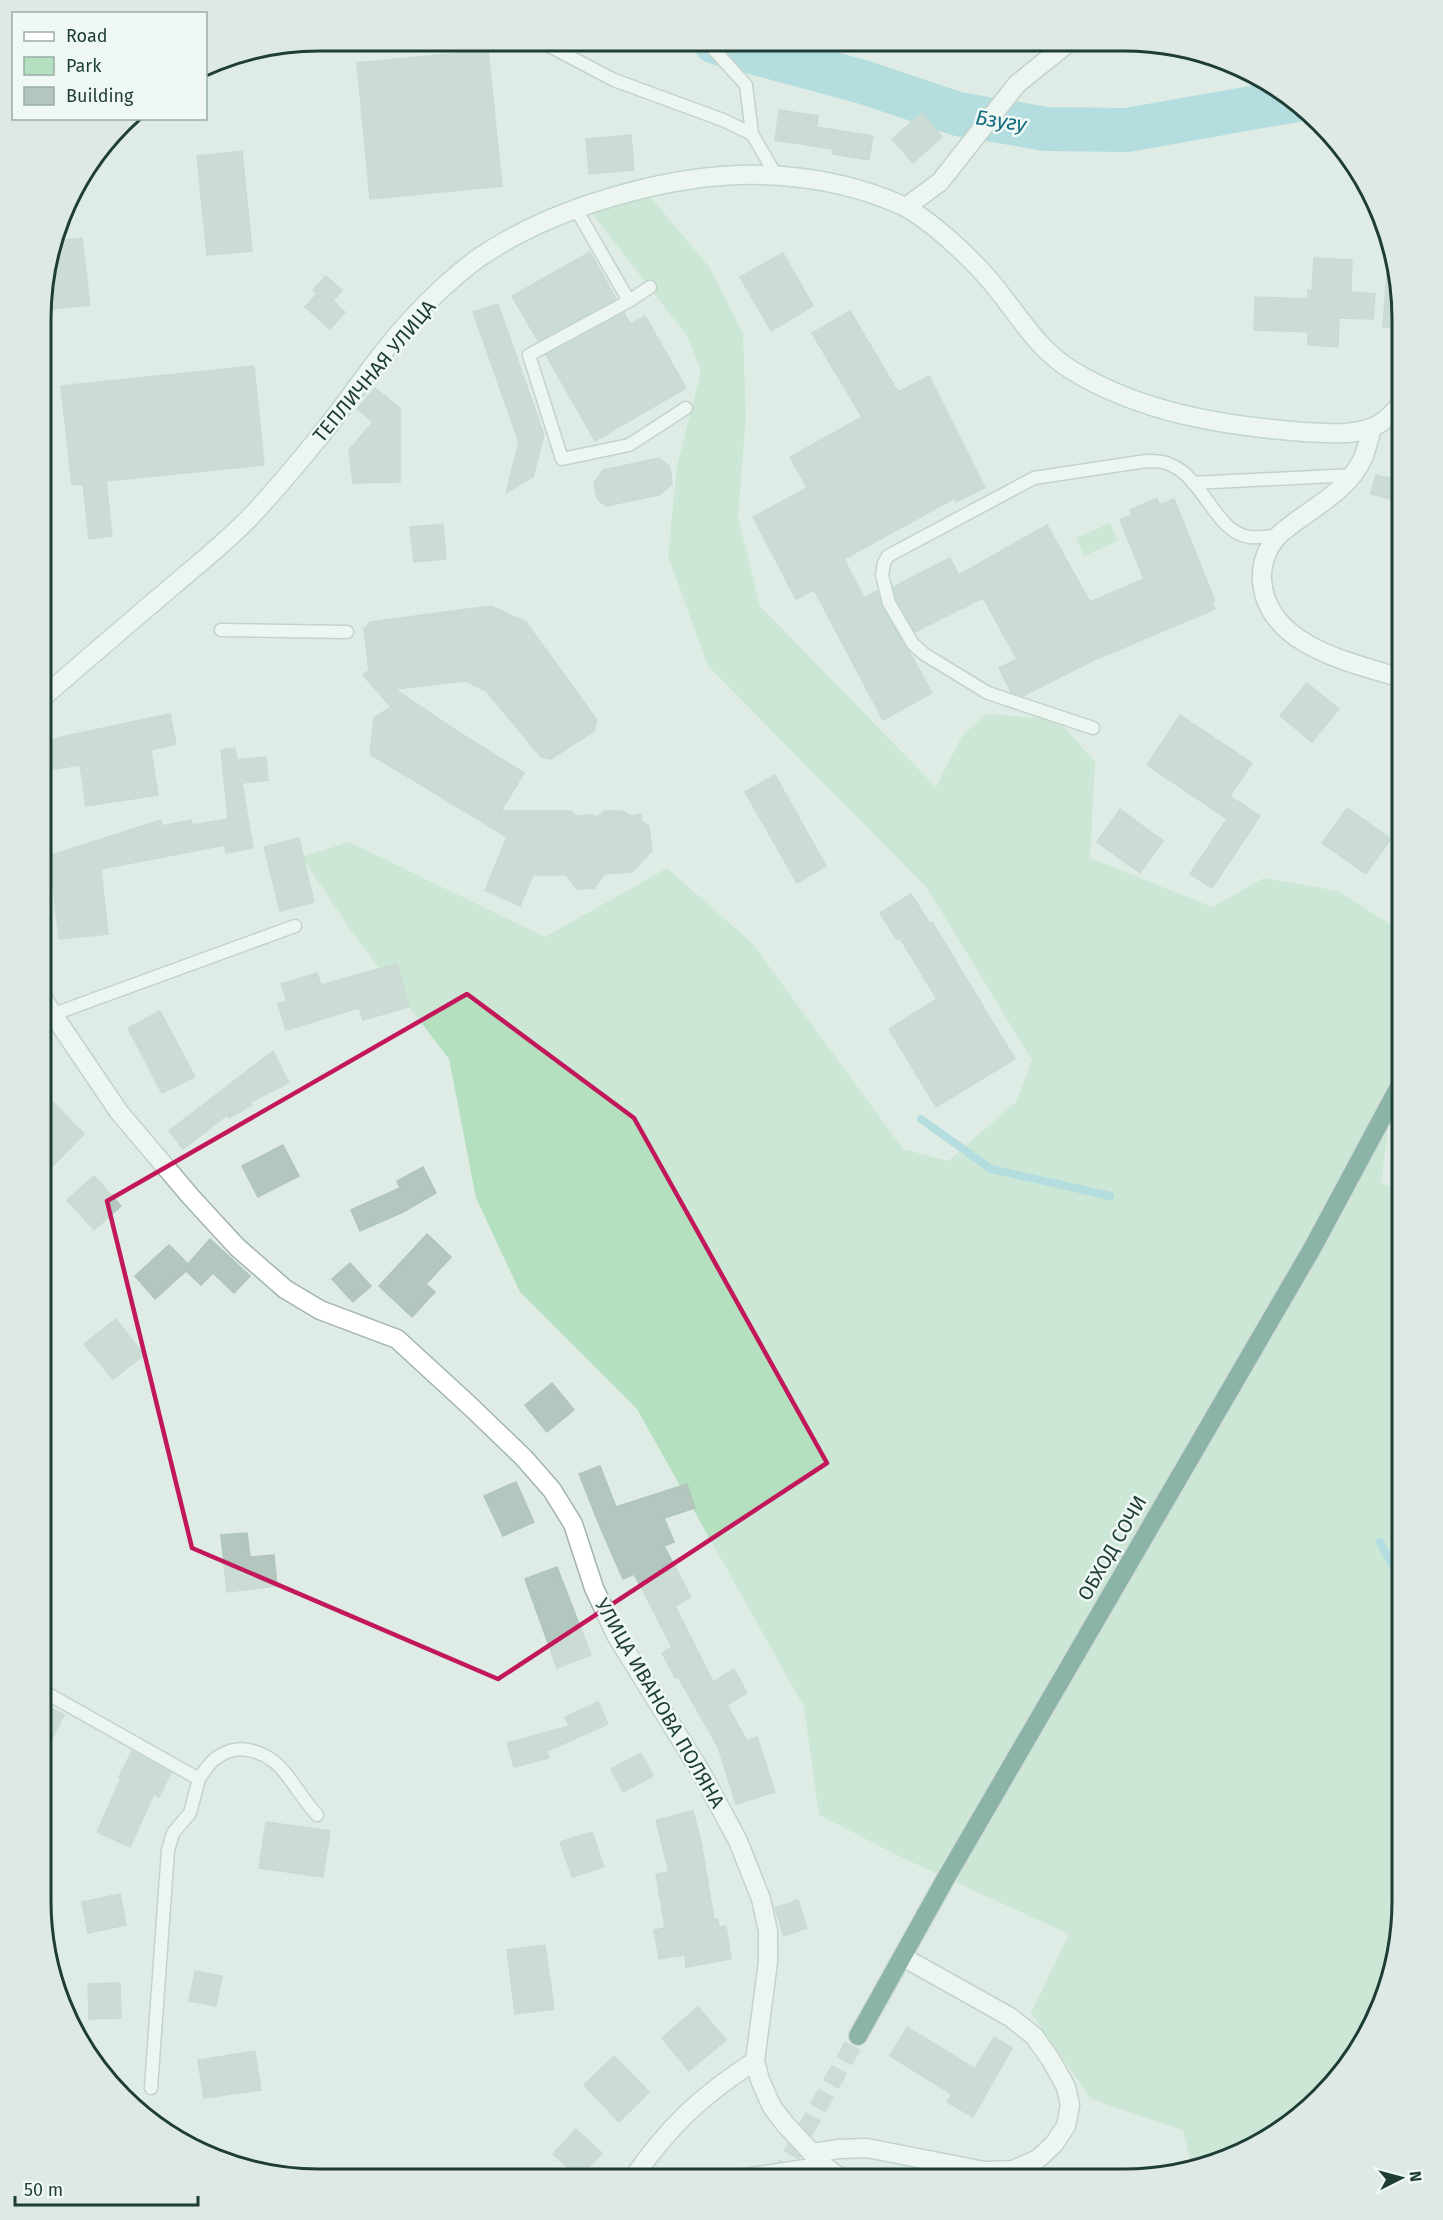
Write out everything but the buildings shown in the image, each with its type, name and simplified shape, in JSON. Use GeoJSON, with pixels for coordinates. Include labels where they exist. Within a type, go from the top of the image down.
{"type":"FeatureCollection","features":[{"type":"Feature","properties":{"kind":"highway","name":"ОБХОД СОЧИ"},"geometry":{"type":"LineString","coordinates":[[858,2036],[946,1878],[1313,1248],[1392,1100]]}},
{"type":"Feature","properties":{"kind":"street"},"geometry":{"type":"LineString","coordinates":[[906,207],[940,182],[1017,84],[1058,51]]}},
{"type":"Feature","properties":{"kind":"street","name":"ТЕПЛИЧНАЯ УЛИЦА"},"geometry":{"type":"LineString","coordinates":[[51,690],[254,514],[320,436],[371,367],[418,311],[478,258],[518,235],[576,209],[669,183],[718,177],[776,175],[825,181],[872,193],[906,207],[966,254],[998,289],[1035,341],[1070,370],[1112,392],[1193,418],[1280,430],[1346,434],[1372,428],[1392,416]]}},
{"type":"Feature","properties":{"kind":"street"},"geometry":{"type":"LineString","coordinates":[[1372,428],[1363,458],[1353,475],[1278,536],[1261,568],[1266,601],[1276,618],[1294,636],[1331,657],[1392,675]]}},
{"type":"Feature","properties":{"kind":"street","name":"УЛИЦА ИВАНОВА ПОЛЯНА"},"geometry":{"type":"LineString","coordinates":[[51,1010],[119,1112],[237,1247],[285,1289],[320,1310],[397,1339],[524,1458],[552,1490],[573,1524],[594,1588],[616,1635],[702,1774],[738,1841],[761,1899],[768,1931],[768,1962],[755,2061]]}},
{"type":"Feature","properties":{"kind":"street"},"geometry":{"type":"LineString","coordinates":[[903,1957],[1010,2017],[1034,2036],[1066,2087],[1070,2105],[1066,2126],[1054,2144],[1038,2159],[1015,2169]]}},
{"type":"Feature","properties":{"kind":"street"},"geometry":{"type":"LineString","coordinates":[[640,2169],[667,2132],[689,2109],[721,2083],[755,2061],[760,2080],[772,2107],[818,2158],[839,2149],[867,2148],[974,2169]]}},
{"type":"Feature","properties":{"kind":"lane"},"geometry":{"type":"LineString","coordinates":[[559,51],[614,80],[723,120],[752,134]]}},
{"type":"Feature","properties":{"kind":"lane"},"geometry":{"type":"LineString","coordinates":[[715,51],[746,85],[752,134],[776,175]]}},
{"type":"Feature","properties":{"kind":"lane"},"geometry":{"type":"LineString","coordinates":[[576,209],[629,301]]}},
{"type":"Feature","properties":{"kind":"lane"},"geometry":{"type":"LineString","coordinates":[[650,287],[629,301],[529,355],[562,459],[629,446],[687,408]]}},
{"type":"Feature","properties":{"kind":"lane"},"geometry":{"type":"LineString","coordinates":[[1093,728],[988,693],[924,654],[913,644],[889,603],[882,575],[884,563],[893,552],[1034,478],[1146,461],[1163,462],[1175,466],[1193,483],[1223,521],[1234,531],[1249,537],[1278,536]]}},
{"type":"Feature","properties":{"kind":"lane"},"geometry":{"type":"LineString","coordinates":[[1193,483],[1353,475]]}},
{"type":"Feature","properties":{"kind":"lane"},"geometry":{"type":"LineString","coordinates":[[221,630],[347,632]]}},
{"type":"Feature","properties":{"kind":"lane"},"geometry":{"type":"LineString","coordinates":[[54,1014],[296,926]]}},
{"type":"Feature","properties":{"kind":"lane"},"geometry":{"type":"LineString","coordinates":[[51,1696],[199,1779]]}},
{"type":"Feature","properties":{"kind":"lane"},"geometry":{"type":"LineString","coordinates":[[151,2088],[168,1850],[173,1833],[190,1813],[199,1779],[210,1764],[222,1754],[238,1749],[253,1750],[264,1755],[285,1772],[304,1802],[317,1815]]}},
{"type":"Feature","properties":{"kind":"lane"},"geometry":{"type":"LineString","coordinates":[[769,2169],[818,2158],[833,2169]]}},
{"type":"Feature","properties":{"kind":"highlighted area"},"geometry":{"type":"Polygon","coordinates":[[[467,994],[634,1118],[827,1463],[498,1679],[192,1548],[107,1201],[467,994]]]}},
{"type":"Feature","properties":{"kind":"green space"},"geometry":{"type":"Polygon","coordinates":[[[721,51],[795,51],[787,79],[721,51]]]}},
{"type":"Feature","properties":{"kind":"green space"},"geometry":{"type":"Polygon","coordinates":[[[648,194],[710,268],[743,333],[746,416],[738,517],[760,606],[936,787],[962,736],[986,714],[1057,719],[1095,762],[1090,858],[1212,907],[1264,878],[1338,891],[1392,926],[1392,1098],[1381,1183],[1392,1187],[1392,1901],[1390,1936],[1383,1970],[1372,2003],[1356,2035],[1337,2064],[1287,2114],[1258,2133],[1210,2155],[1191,2161],[1183,2130],[1091,2099],[1031,2013],[1069,1934],[905,1859],[819,1815],[804,1707],[637,1409],[520,1292],[476,1198],[449,1059],[352,932],[302,857],[349,842],[545,937],[667,868],[752,943],[903,1149],[948,1161],[1017,1101],[1032,1060],[927,888],[708,666],[668,556],[677,466],[701,371],[687,336],[591,212],[648,194]]]}},
{"type":"Feature","properties":{"kind":"green space"},"geometry":{"type":"Polygon","coordinates":[[[1110,523],[1118,541],[1084,556],[1076,538],[1110,523]]]}},
{"type":"Feature","properties":{"kind":"waterway","name":"Бзугу"},"geometry":{"type":"LineString","coordinates":[[748,51],[863,82],[958,114],[1046,129],[1127,130],[1282,102]]}},
{"type":"Feature","properties":{"kind":"waterway"},"geometry":{"type":"LineString","coordinates":[[921,1119],[991,1169],[1110,1196]]}},
{"type":"Feature","properties":{"kind":"waterway"},"geometry":{"type":"LineString","coordinates":[[1380,1542],[1392,1564]]}},
{"type":"Feature","properties":{"kind":"tunnel"},"geometry":{"type":"LineString","coordinates":[[784,2169],[858,2036]]}}]}
